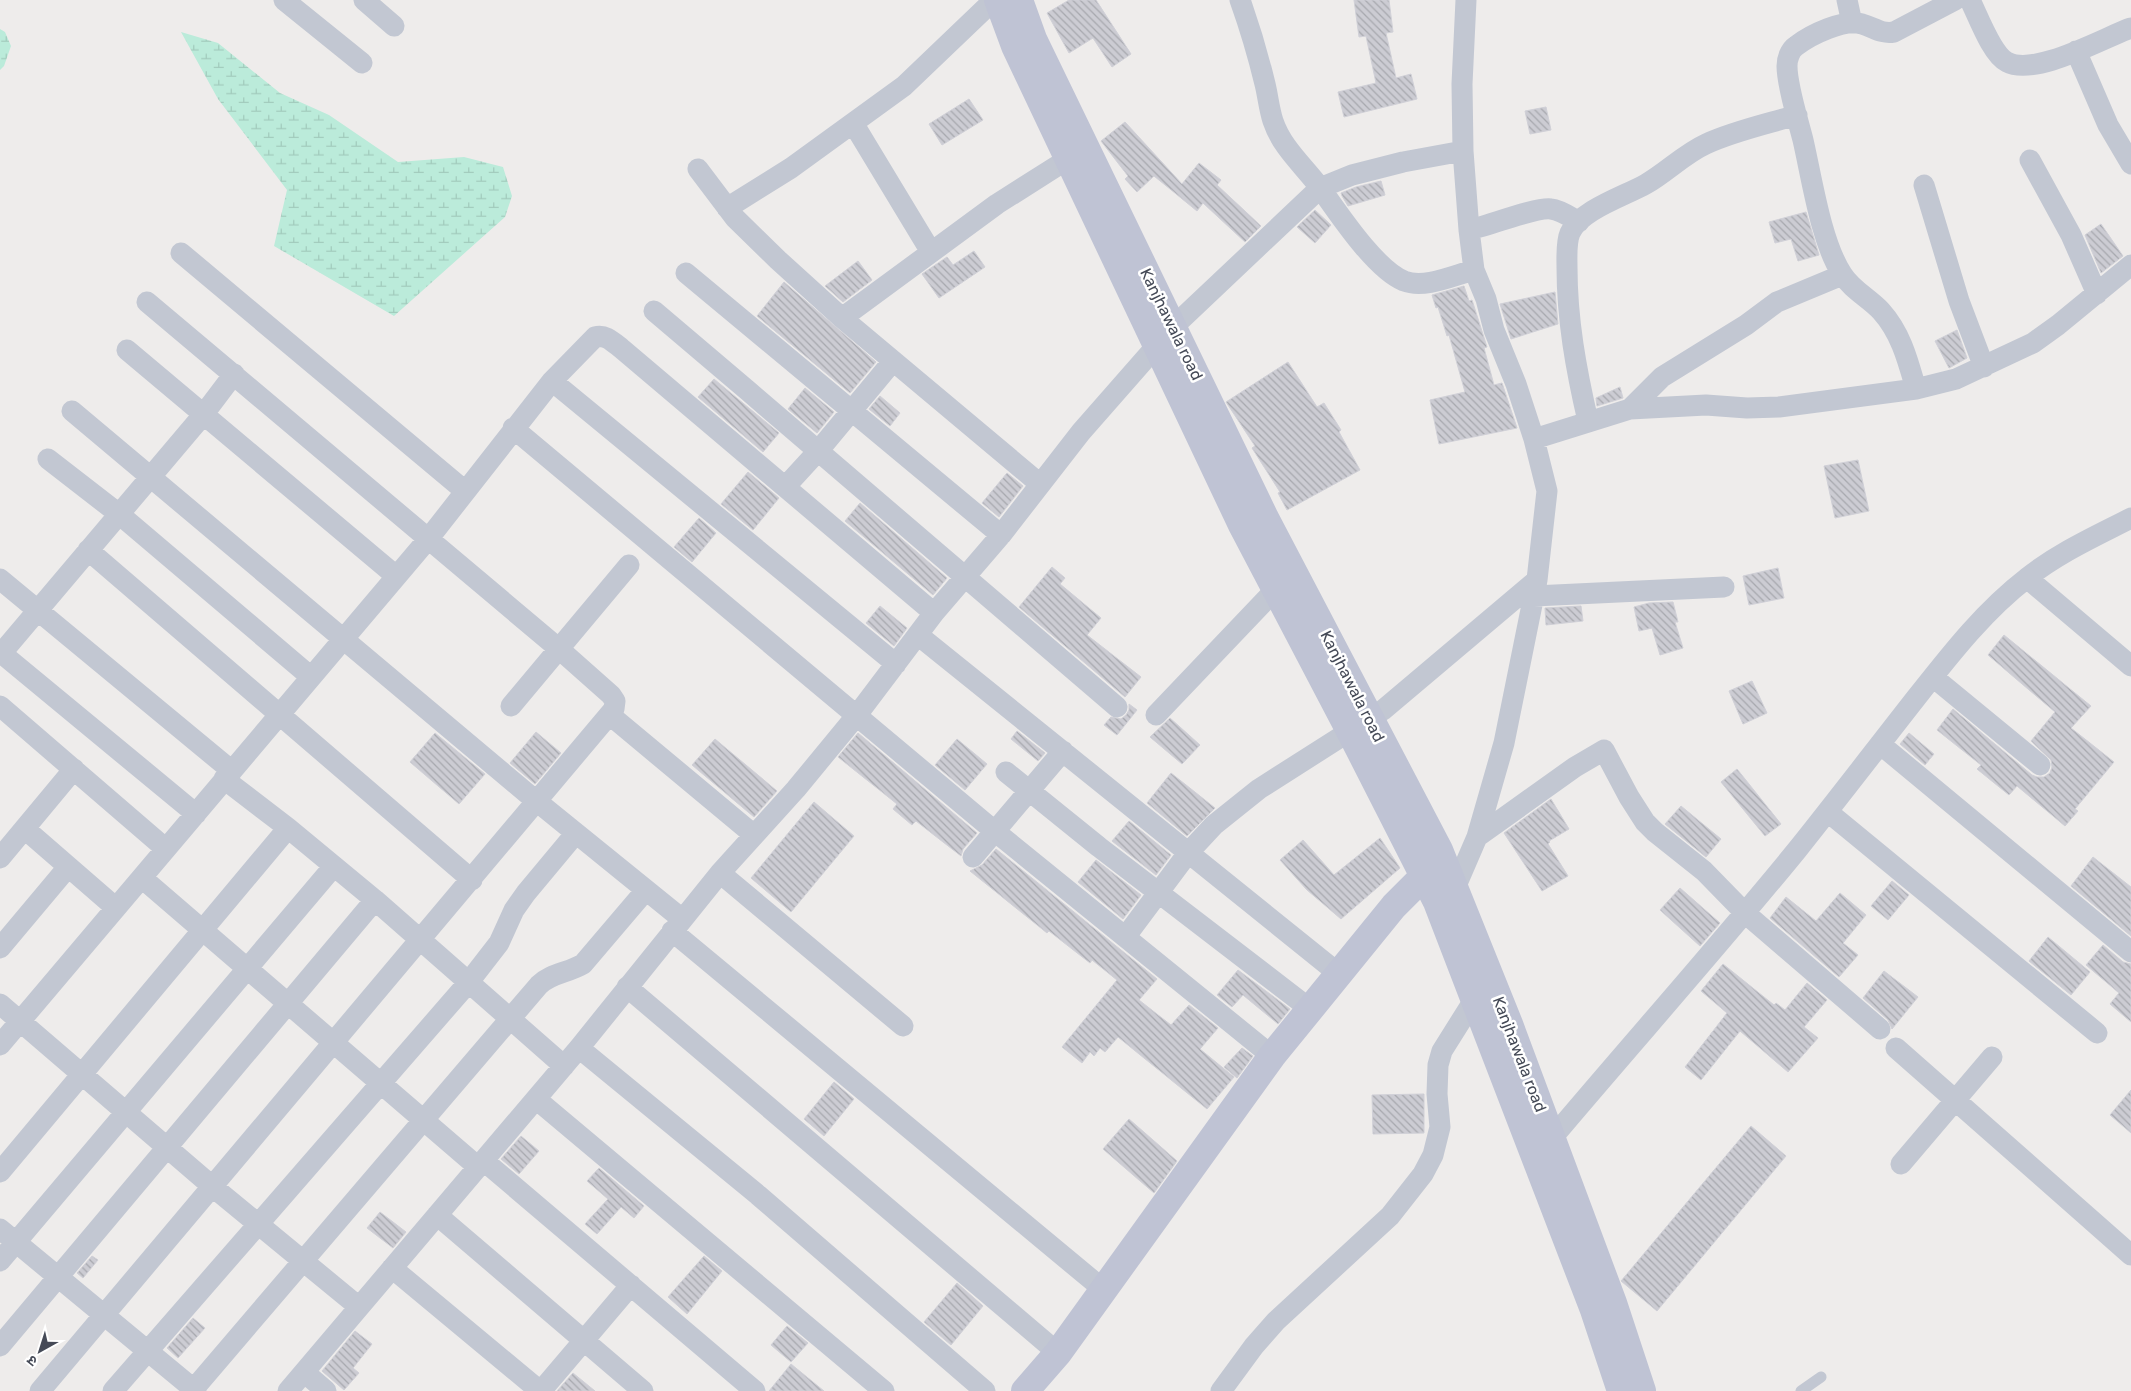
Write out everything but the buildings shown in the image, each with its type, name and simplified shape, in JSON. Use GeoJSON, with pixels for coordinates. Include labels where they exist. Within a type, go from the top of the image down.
{"type":"FeatureCollection","features":[{"type":"Feature","properties":{"kind":"main road","name":"Kanjhawala road"},"geometry":{"type":"LineString","coordinates":[[996,0],[1015,46],[1068,159],[1266,518],[1360,724],[1424,876],[1437,902],[1474,1000],[1543,1146],[1613,1303],[1642,1391]]}},
{"type":"Feature","properties":{"kind":"main road","name":"Kanjhawala road"},"geometry":{"type":"LineString","coordinates":[[1019,0],[1038,48],[1165,335],[1242,525],[1276,589],[1440,850],[1510,1024],[1543,1146],[1621,1391]]}},
{"type":"Feature","properties":{"kind":"main road"},"geometry":{"type":"LineString","coordinates":[[1025,1391],[1058,1353],[1272,1056],[1407,891],[1424,876]]}},
{"type":"Feature","properties":{"kind":"street"},"geometry":{"type":"LineString","coordinates":[[284,0],[362,64]]}},
{"type":"Feature","properties":{"kind":"street"},"geometry":{"type":"LineString","coordinates":[[364,0],[394,26]]}},
{"type":"Feature","properties":{"kind":"street"},"geometry":{"type":"LineString","coordinates":[[727,208],[792,168],[904,86],[996,0]]}},
{"type":"Feature","properties":{"kind":"street"},"geometry":{"type":"LineString","coordinates":[[1240,0],[1251,29],[1273,122],[1291,154],[1320,188],[1335,210],[1384,267],[1404,281],[1422,284],[1474,270]]}},
{"type":"Feature","properties":{"kind":"street"},"geometry":{"type":"LineString","coordinates":[[1455,888],[1476,837],[1504,743],[1536,588],[1546,491],[1534,439],[1516,384],[1494,330],[1486,299],[1474,270],[1463,150],[1462,84],[1466,0]]}},
{"type":"Feature","properties":{"kind":"street"},"geometry":{"type":"LineString","coordinates":[[1847,0],[1852,23]]}},
{"type":"Feature","properties":{"kind":"street"},"geometry":{"type":"LineString","coordinates":[[1916,389],[1904,348],[1895,329],[1880,310],[1842,275],[1827,241],[1787,66],[1794,47],[1831,27],[1862,23],[1885,33],[1894,32],[1955,0]]}},
{"type":"Feature","properties":{"kind":"street"},"geometry":{"type":"LineString","coordinates":[[1970,0],[1997,53],[2007,62],[2015,65],[2033,65],[2050,62],[2131,28]]}},
{"type":"Feature","properties":{"kind":"street"},"geometry":{"type":"LineString","coordinates":[[2076,50],[2108,125],[2131,164]]}},
{"type":"Feature","properties":{"kind":"street"},"geometry":{"type":"LineString","coordinates":[[1588,421],[1574,358],[1567,297],[1567,255],[1570,233],[1579,222],[1594,210],[1667,172],[1686,155],[1705,144],[1797,115]]}},
{"type":"Feature","properties":{"kind":"street"},"geometry":{"type":"LineString","coordinates":[[853,123],[931,252]]}},
{"type":"Feature","properties":{"kind":"street"},"geometry":{"type":"LineString","coordinates":[[288,1391],[564,1066],[720,873],[796,788],[856,715],[934,613],[1001,535],[1081,432],[1165,335],[1320,188],[1352,175],[1463,150]]}},
{"type":"Feature","properties":{"kind":"street"},"geometry":{"type":"LineString","coordinates":[[842,318],[997,204],[1068,159]]}},
{"type":"Feature","properties":{"kind":"street"},"geometry":{"type":"LineString","coordinates":[[2030,160],[2071,235],[2097,294]]}},
{"type":"Feature","properties":{"kind":"street"},"geometry":{"type":"LineString","coordinates":[[698,169],[746,231],[842,318],[1040,484]]}},
{"type":"Feature","properties":{"kind":"street"},"geometry":{"type":"LineString","coordinates":[[1924,185],[1960,301],[1984,367]]}},
{"type":"Feature","properties":{"kind":"street"},"geometry":{"type":"LineString","coordinates":[[1469,230],[1550,208],[1561,211],[1579,222]]}},
{"type":"Feature","properties":{"kind":"street"},"geometry":{"type":"LineString","coordinates":[[181,253],[465,491]]}},
{"type":"Feature","properties":{"kind":"street"},"geometry":{"type":"LineString","coordinates":[[1534,439],[1630,409],[1706,405],[1747,408],[1779,407],[1916,389],[1956,379],[2033,343],[2097,294],[2131,265]]}},
{"type":"Feature","properties":{"kind":"street"},"geometry":{"type":"LineString","coordinates":[[686,273],[1001,535]]}},
{"type":"Feature","properties":{"kind":"street"},"geometry":{"type":"LineString","coordinates":[[1630,409],[1662,377],[1746,325],[1777,302],[1842,275]]}},
{"type":"Feature","properties":{"kind":"street"},"geometry":{"type":"LineString","coordinates":[[40,1391],[472,880],[536,800],[610,716],[615,702],[611,695],[558,648],[147,302]]}},
{"type":"Feature","properties":{"kind":"street"},"geometry":{"type":"LineString","coordinates":[[654,311],[819,450],[964,578],[1117,707]]}},
{"type":"Feature","properties":{"kind":"street"},"geometry":{"type":"LineString","coordinates":[[0,1045],[429,538],[513,428],[552,381],[595,337],[601,335],[609,338],[934,613]]}},
{"type":"Feature","properties":{"kind":"street"},"geometry":{"type":"LineString","coordinates":[[127,350],[396,576]]}},
{"type":"Feature","properties":{"kind":"street"},"geometry":{"type":"LineString","coordinates":[[786,486],[819,450],[893,361]]}},
{"type":"Feature","properties":{"kind":"street"},"geometry":{"type":"LineString","coordinates":[[196,814],[0,653],[203,415],[234,374]]}},
{"type":"Feature","properties":{"kind":"street"},"geometry":{"type":"LineString","coordinates":[[552,381],[896,664]]}},
{"type":"Feature","properties":{"kind":"street"},"geometry":{"type":"LineString","coordinates":[[72,411],[646,890],[677,925],[1104,1290]]}},
{"type":"Feature","properties":{"kind":"street"},"geometry":{"type":"LineString","coordinates":[[513,428],[995,831],[1272,1056]]}},
{"type":"Feature","properties":{"kind":"street"},"geometry":{"type":"LineString","coordinates":[[48,459],[119,514],[311,677]]}},
{"type":"Feature","properties":{"kind":"street"},"geometry":{"type":"LineString","coordinates":[[1543,1146],[1745,913],[1828,812],[1933,677],[1988,613],[2027,578],[2060,556],[2131,518]]}},
{"type":"Feature","properties":{"kind":"street"},"geometry":{"type":"LineString","coordinates":[[88,550],[472,880]]}},
{"type":"Feature","properties":{"kind":"street"},"geometry":{"type":"LineString","coordinates":[[511,706],[630,565]]}},
{"type":"Feature","properties":{"kind":"street"},"geometry":{"type":"LineString","coordinates":[[2027,578],[2131,666]]}},
{"type":"Feature","properties":{"kind":"street"},"geometry":{"type":"LineString","coordinates":[[0,579],[288,828],[375,900],[564,1066]]}},
{"type":"Feature","properties":{"kind":"street"},"geometry":{"type":"LineString","coordinates":[[1126,936],[1188,853],[1233,808],[1259,788],[1360,724],[1417,682],[1536,588],[1724,587]]}},
{"type":"Feature","properties":{"kind":"street"},"geometry":{"type":"LineString","coordinates":[[1156,715],[1276,589]]}},
{"type":"Feature","properties":{"kind":"street"},"geometry":{"type":"LineString","coordinates":[[918,635],[1339,974]]}},
{"type":"Feature","properties":{"kind":"street"},"geometry":{"type":"LineString","coordinates":[[1933,677],[2040,765]]}},
{"type":"Feature","properties":{"kind":"street"},"geometry":{"type":"LineString","coordinates":[[0,706],[166,849]]}},
{"type":"Feature","properties":{"kind":"street"},"geometry":{"type":"LineString","coordinates":[[610,716],[754,835]]}},
{"type":"Feature","properties":{"kind":"street"},"geometry":{"type":"LineString","coordinates":[[1880,744],[2131,952]]}},
{"type":"Feature","properties":{"kind":"street"},"geometry":{"type":"LineString","coordinates":[[1476,837],[1575,767],[1604,750],[1629,797],[1645,822],[1654,832],[1704,871],[1745,913],[1880,1028]]}},
{"type":"Feature","properties":{"kind":"street"},"geometry":{"type":"LineString","coordinates":[[973,857],[1063,751]]}},
{"type":"Feature","properties":{"kind":"street"},"geometry":{"type":"LineString","coordinates":[[0,858],[74,769]]}},
{"type":"Feature","properties":{"kind":"street"},"geometry":{"type":"LineString","coordinates":[[1006,772],[1158,893],[1310,1009]]}},
{"type":"Feature","properties":{"kind":"street"},"geometry":{"type":"LineString","coordinates":[[1828,812],[2096,1033]]}},
{"type":"Feature","properties":{"kind":"street"},"geometry":{"type":"LineString","coordinates":[[0,1172],[288,828]]}},
{"type":"Feature","properties":{"kind":"street"},"geometry":{"type":"LineString","coordinates":[[25,829],[116,908]]}},
{"type":"Feature","properties":{"kind":"street"},"geometry":{"type":"LineString","coordinates":[[113,1391],[468,983],[499,943],[518,904],[576,833]]}},
{"type":"Feature","properties":{"kind":"street"},"geometry":{"type":"LineString","coordinates":[[0,948],[68,866]]}},
{"type":"Feature","properties":{"kind":"street"},"geometry":{"type":"LineString","coordinates":[[0,1260],[8,1236],[126,1111],[334,866]]}},
{"type":"Feature","properties":{"kind":"street"},"geometry":{"type":"LineString","coordinates":[[720,873],[903,1026]]}},
{"type":"Feature","properties":{"kind":"street"},"geometry":{"type":"LineString","coordinates":[[142,878],[424,1121],[481,1164],[631,1285],[755,1391]]}},
{"type":"Feature","properties":{"kind":"street"},"geometry":{"type":"LineString","coordinates":[[8,1236],[193,1390],[546,978],[573,970],[583,964],[646,890]]}},
{"type":"Feature","properties":{"kind":"street"},"geometry":{"type":"LineString","coordinates":[[0,1346],[375,900]]}},
{"type":"Feature","properties":{"kind":"street"},"geometry":{"type":"LineString","coordinates":[[627,987],[1058,1353]]}},
{"type":"Feature","properties":{"kind":"street"},"geometry":{"type":"LineString","coordinates":[[1221,1391],[1254,1346],[1276,1321],[1390,1216],[1423,1174],[1433,1155],[1440,1127],[1437,1075],[1442,1051],[1474,1000]]}},
{"type":"Feature","properties":{"kind":"street"},"geometry":{"type":"LineString","coordinates":[[0,1004],[168,1146],[213,1187],[359,1307]]}},
{"type":"Feature","properties":{"kind":"street"},"geometry":{"type":"LineString","coordinates":[[579,1048],[758,1195],[985,1391]]}},
{"type":"Feature","properties":{"kind":"street"},"geometry":{"type":"LineString","coordinates":[[1896,1048],[2131,1255]]}},
{"type":"Feature","properties":{"kind":"street"},"geometry":{"type":"LineString","coordinates":[[1901,1164],[1992,1057]]}},
{"type":"Feature","properties":{"kind":"street"},"geometry":{"type":"LineString","coordinates":[[536,1098],[884,1391]]}},
{"type":"Feature","properties":{"kind":"street"},"geometry":{"type":"LineString","coordinates":[[436,1215],[643,1391]]}},
{"type":"Feature","properties":{"kind":"street"},"geometry":{"type":"LineString","coordinates":[[392,1268],[540,1391],[631,1285]]}},
{"type":"Feature","properties":{"kind":"street"},"geometry":{"type":"LineString","coordinates":[[304,1372],[326,1391]]}},
{"type":"Feature","properties":{"kind":"lane"},"geometry":{"type":"LineString","coordinates":[[1801,1391],[1821,1377]]}},
{"type":"Feature","properties":{"kind":"green space"},"geometry":{"type":"Polygon","coordinates":[[[0,29],[5,32],[11,46],[4,66],[0,70],[0,29]]]}},
{"type":"Feature","properties":{"kind":"green space"},"geometry":{"type":"Polygon","coordinates":[[[181,32],[218,43],[280,93],[329,115],[398,162],[464,157],[503,167],[512,196],[505,217],[394,316],[274,246],[287,190],[218,99],[181,32]]]}}]}
